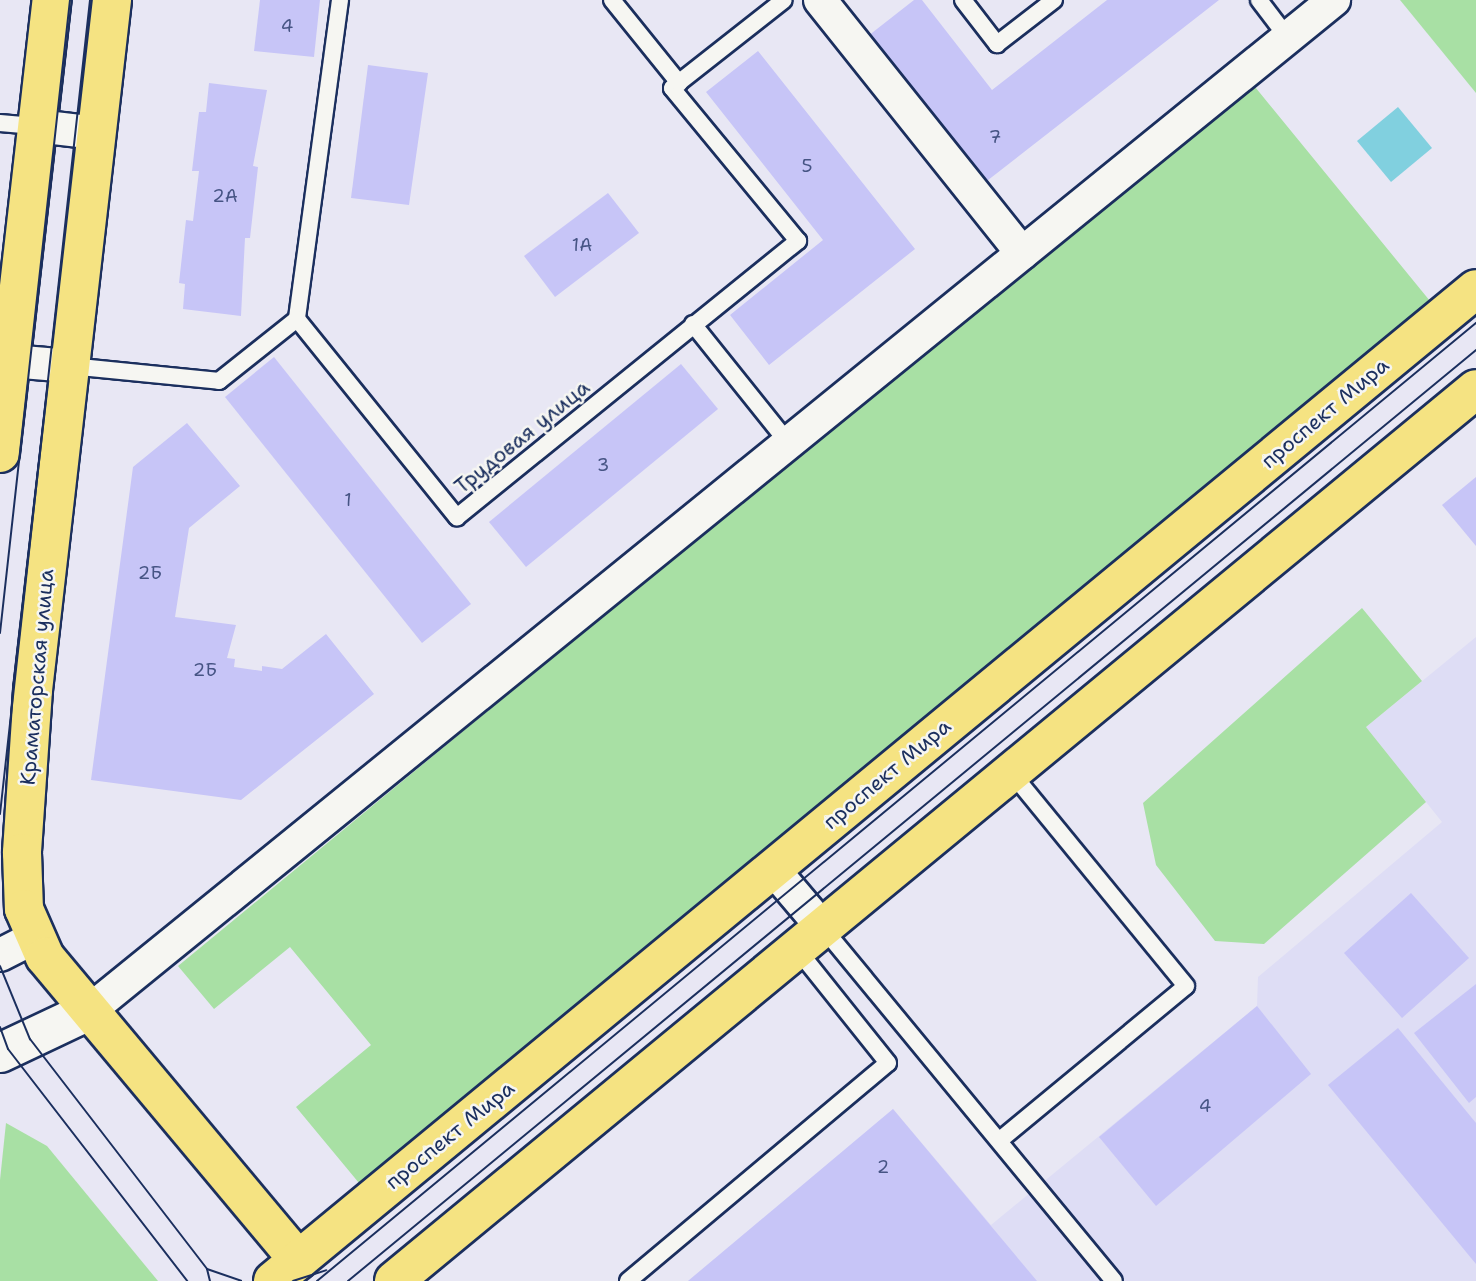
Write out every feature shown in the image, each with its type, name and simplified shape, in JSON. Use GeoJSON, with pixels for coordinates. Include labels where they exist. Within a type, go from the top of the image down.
{"type":"FeatureCollection","features":[{"type":"Feature","properties":{"kind":"main road"},"geometry":{"type":"LineString","coordinates":[[0,453],[52,0]]}},
{"type":"Feature","properties":{"kind":"main road","name":"Краматорская улица"},"geometry":{"type":"LineString","coordinates":[[112,0],[33,690],[22,853],[24,909],[34,938],[287,1274]]}},
{"type":"Feature","properties":{"kind":"main road","name":"проспект Мира"},"geometry":{"type":"LineString","coordinates":[[287,1274],[1476,289]]}},
{"type":"Feature","properties":{"kind":"main road"},"geometry":{"type":"LineString","coordinates":[[394,1281],[1476,389]]}},
{"type":"Feature","properties":{"kind":"street"},"geometry":{"type":"LineString","coordinates":[[820,0],[1022,253]]}},
{"type":"Feature","properties":{"kind":"street"},"geometry":{"type":"LineString","coordinates":[[0,1053],[89,1012],[1334,0]]}},
{"type":"Feature","properties":{"kind":"street"},"geometry":{"type":"LineString","coordinates":[[37,126],[97,133]]}},
{"type":"Feature","properties":{"kind":"street"},"geometry":{"type":"LineString","coordinates":[[10,361],[70,366]]}},
{"type":"Feature","properties":{"kind":"street"},"geometry":{"type":"LineString","coordinates":[[773,869],[810,938]]}},
{"type":"Feature","properties":{"kind":"street"},"geometry":{"type":"LineString","coordinates":[[0,955],[34,938]]}},
{"type":"Feature","properties":{"kind":"lane"},"geometry":{"type":"LineString","coordinates":[[70,366],[219,381],[298,320],[340,0]]}},
{"type":"Feature","properties":{"kind":"lane"},"geometry":{"type":"LineString","coordinates":[[612,0],[679,83],[784,0]]}},
{"type":"Feature","properties":{"kind":"lane"},"geometry":{"type":"LineString","coordinates":[[962,0],[997,44],[1054,0]]}},
{"type":"Feature","properties":{"kind":"lane"},"geometry":{"type":"LineString","coordinates":[[1259,0],[1288,38]]}},
{"type":"Feature","properties":{"kind":"lane","name":"Трудовая улица"},"geometry":{"type":"LineString","coordinates":[[298,320],[457,517],[798,241],[673,88],[679,83]]}},
{"type":"Feature","properties":{"kind":"lane"},"geometry":{"type":"LineString","coordinates":[[0,123],[37,126]]}},
{"type":"Feature","properties":{"kind":"lane"},"geometry":{"type":"LineString","coordinates":[[693,324],[789,444]]}},
{"type":"Feature","properties":{"kind":"lane"},"geometry":{"type":"LineString","coordinates":[[1000,1140],[1186,986],[1011,772]]}},
{"type":"Feature","properties":{"kind":"lane"},"geometry":{"type":"LineString","coordinates":[[810,938],[1000,1140],[1114,1281]]}},
{"type":"Feature","properties":{"kind":"lane"},"geometry":{"type":"LineString","coordinates":[[628,1281],[888,1063],[810,938]]}},
{"type":"Feature","properties":{"kind":"shaded area"},"geometry":{"type":"Polygon","coordinates":[[[1476,637],[1476,1281],[688,1281],[893,1109],[991,1225],[1257,1006],[1258,977],[1442,822],[1366,727],[1476,637]]]}},
{"type":"Feature","properties":{"kind":"green space"},"geometry":{"type":"Polygon","coordinates":[[[1400,0],[1476,0],[1476,93],[1400,0]]]}},
{"type":"Feature","properties":{"kind":"green space"},"geometry":{"type":"Polygon","coordinates":[[[1251,82],[1430,301],[359,1183],[296,1107],[371,1045],[290,947],[214,1009],[178,966],[1251,82]]]}},
{"type":"Feature","properties":{"kind":"green space"},"geometry":{"type":"Polygon","coordinates":[[[1362,608],[1422,681],[1366,727],[1426,802],[1264,944],[1215,941],[1156,865],[1143,803],[1362,608]]]}},
{"type":"Feature","properties":{"kind":"green space"},"geometry":{"type":"Polygon","coordinates":[[[6,1123],[47,1146],[158,1281],[0,1281],[0,1180],[6,1123]]]}},
{"type":"Feature","properties":{"kind":"water"},"geometry":{"type":"Polygon","coordinates":[[[1398,107],[1432,148],[1391,182],[1357,141],[1398,107]]]}},
{"type":"Feature","properties":{"kind":"building"},"geometry":{"type":"Polygon","coordinates":[[[260,0],[320,0],[314,57],[254,51],[260,0]]]}},
{"type":"Feature","properties":{"kind":"building"},"geometry":{"type":"Polygon","coordinates":[[[914,0],[922,0],[992,90],[1107,0],[1219,0],[983,184],[868,36],[914,0]]]}},
{"type":"Feature","properties":{"kind":"building"},"geometry":{"type":"Polygon","coordinates":[[[758,51],[915,249],[769,365],[730,315],[823,240],[706,92],[758,51]]]}},
{"type":"Feature","properties":{"kind":"building"},"geometry":{"type":"Polygon","coordinates":[[[368,65],[428,73],[409,205],[351,198],[368,65]]]}},
{"type":"Feature","properties":{"kind":"building"},"geometry":{"type":"Polygon","coordinates":[[[209,83],[267,90],[253,166],[258,167],[250,238],[245,238],[241,316],[183,309],[185,284],[179,283],[186,220],[193,221],[199,171],[192,171],[199,112],[206,112],[209,83]]]}},
{"type":"Feature","properties":{"kind":"building"},"geometry":{"type":"Polygon","coordinates":[[[608,193],[639,233],[555,297],[524,256],[608,193]]]}},
{"type":"Feature","properties":{"kind":"building"},"geometry":{"type":"Polygon","coordinates":[[[274,357],[471,604],[422,643],[225,397],[274,357]]]}},
{"type":"Feature","properties":{"kind":"building"},"geometry":{"type":"Polygon","coordinates":[[[681,364],[718,409],[526,567],[489,522],[681,364]]]}},
{"type":"Feature","properties":{"kind":"building"},"geometry":{"type":"Polygon","coordinates":[[[187,423],[240,486],[189,528],[175,617],[236,625],[227,658],[235,659],[234,667],[262,671],[262,666],[282,669],[326,634],[374,694],[241,800],[91,780],[133,467],[187,423]]]}},
{"type":"Feature","properties":{"kind":"building"},"geometry":{"type":"Polygon","coordinates":[[[1476,477],[1476,546],[1442,505],[1476,477]]]}},
{"type":"Feature","properties":{"kind":"building"},"geometry":{"type":"Polygon","coordinates":[[[1411,893],[1469,958],[1402,1018],[1344,953],[1411,893]]]}},
{"type":"Feature","properties":{"kind":"building"},"geometry":{"type":"Polygon","coordinates":[[[1476,984],[1476,1097],[1469,1103],[1414,1033],[1476,984]]]}},
{"type":"Feature","properties":{"kind":"building"},"geometry":{"type":"Polygon","coordinates":[[[1257,1006],[1311,1074],[1156,1206],[1099,1137],[1257,1006]]]}},
{"type":"Feature","properties":{"kind":"building"},"geometry":{"type":"Polygon","coordinates":[[[1398,1028],[1476,1123],[1476,1264],[1328,1085],[1398,1028]]]}},
{"type":"Feature","properties":{"kind":"building"},"geometry":{"type":"Polygon","coordinates":[[[893,1109],[1037,1281],[688,1281],[893,1109]]]}},
{"type":"Feature","properties":{"kind":"tram line"},"geometry":{"type":"LineString","coordinates":[[0,633],[70,0]]}},
{"type":"Feature","properties":{"kind":"tram line"},"geometry":{"type":"LineString","coordinates":[[0,814],[90,0]]}},
{"type":"Feature","properties":{"kind":"tram line"},"geometry":{"type":"LineString","coordinates":[[317,1281],[1476,323]]}},
{"type":"Feature","properties":{"kind":"tram line"},"geometry":{"type":"LineString","coordinates":[[348,1281],[1476,350]]}},
{"type":"Feature","properties":{"kind":"tram line"},"geometry":{"type":"LineString","coordinates":[[0,966],[30,1039],[207,1269],[210,1281]]}},
{"type":"Feature","properties":{"kind":"tram line"},"geometry":{"type":"LineString","coordinates":[[0,1027],[8,1049],[187,1281]]}},
{"type":"Feature","properties":{"kind":"tram line"},"geometry":{"type":"LineString","coordinates":[[207,1269],[241,1281]]}},
{"type":"Feature","properties":{"kind":"tram line"},"geometry":{"type":"LineString","coordinates":[[293,1281],[326,1270]]}}]}
